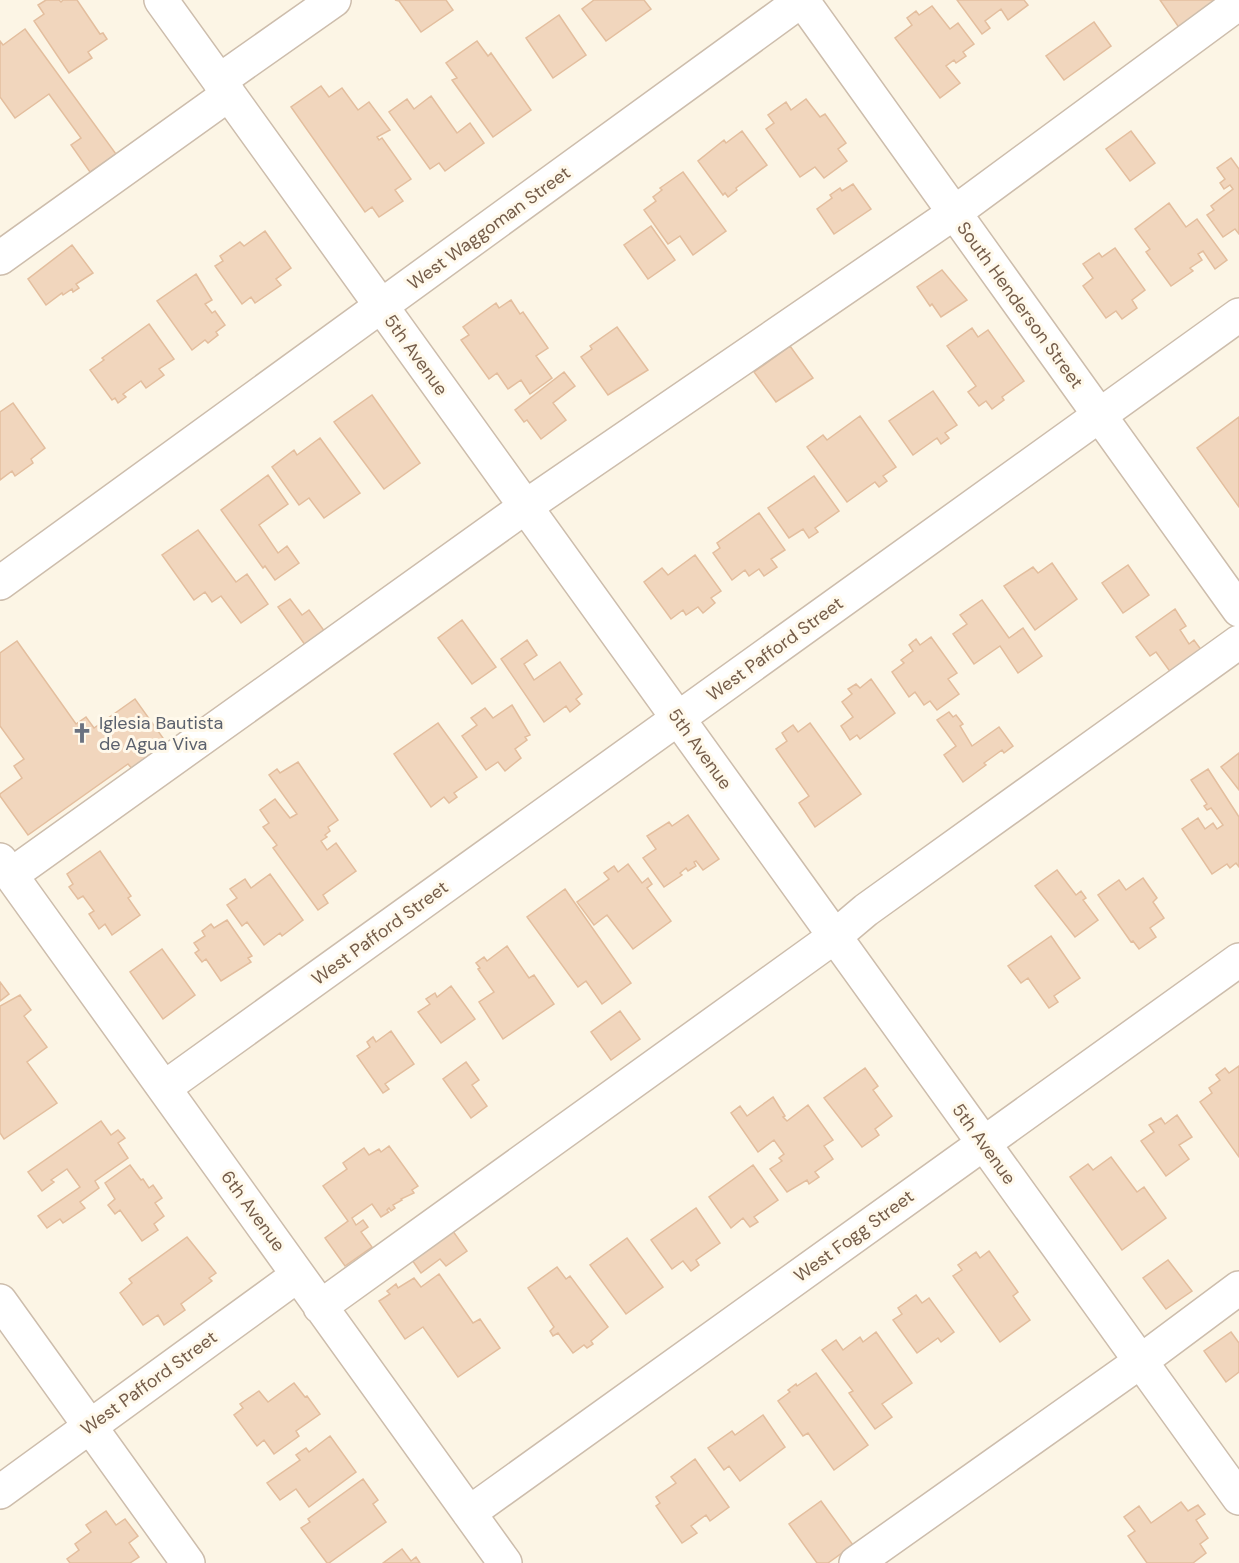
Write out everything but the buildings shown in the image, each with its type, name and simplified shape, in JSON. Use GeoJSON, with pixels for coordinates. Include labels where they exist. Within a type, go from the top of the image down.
{"type":"FeatureCollection","features":[{"type":"Feature","properties":{"kind":"street","name":"5th Avenue"},"geometry":{"type":"LineString","coordinates":[[161,0],[1239,1498]]}},
{"type":"Feature","properties":{"kind":"street"},"geometry":{"type":"LineString","coordinates":[[0,258],[224,88],[334,0]]}},
{"type":"Feature","properties":{"kind":"street","name":"South Henderson Street"},"geometry":{"type":"LineString","coordinates":[[802,0],[1239,610]]}},
{"type":"Feature","properties":{"kind":"street","name":"West Waggoman Street"},"geometry":{"type":"LineString","coordinates":[[0,583],[802,0]]}},
{"type":"Feature","properties":{"kind":"street"},"geometry":{"type":"LineString","coordinates":[[5,867],[954,213],[1239,3]]}},
{"type":"Feature","properties":{"kind":"street","name":"West Pafford Street"},"geometry":{"type":"LineString","coordinates":[[164,1088],[1239,315]]}},
{"type":"Feature","properties":{"kind":"street"},"geometry":{"type":"LineString","coordinates":[[320,1306],[834,937],[866,910],[1239,642]]}},
{"type":"Feature","properties":{"kind":"street","name":"6th Avenue"},"geometry":{"type":"LineString","coordinates":[[5,867],[505,1563]]}},
{"type":"Feature","properties":{"kind":"street","name":"West Fogg Street"},"geometry":{"type":"LineString","coordinates":[[469,1513],[1239,960]]}},
{"type":"Feature","properties":{"kind":"street","name":"West Pafford Street"},"geometry":{"type":"LineString","coordinates":[[0,1492],[298,1275]]}},
{"type":"Feature","properties":{"kind":"street"},"geometry":{"type":"LineString","coordinates":[[856,1563],[1141,1361],[1239,1288]]}},
{"type":"Feature","properties":{"kind":"street"},"geometry":{"type":"LineString","coordinates":[[0,1301],[188,1563]]}},
{"type":"Feature","properties":{"kind":"place","name":"Iglesia Bautista de Agua Viva"},"geometry":{"type":"Point","coordinates":[82,733]}}]}
